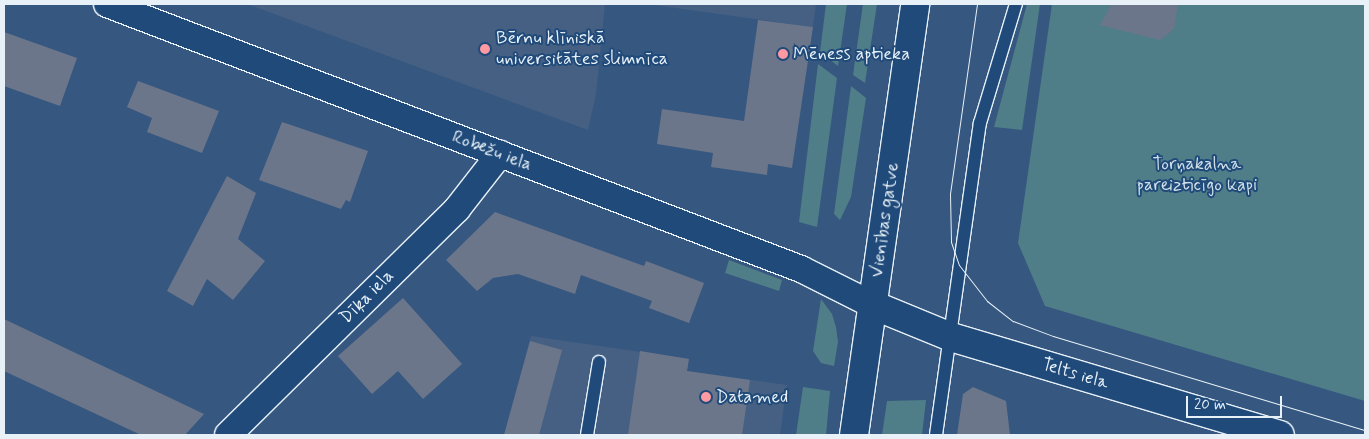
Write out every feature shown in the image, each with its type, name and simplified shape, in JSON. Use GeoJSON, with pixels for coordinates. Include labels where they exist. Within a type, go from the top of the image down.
{"type":"FeatureCollection","features":[{"type":"Feature","properties":{"kind":"main road","name":"Vienības gatve"},"geometry":{"type":"LineString","coordinates":[[854,435],[915,4]]}},
{"type":"Feature","properties":{"kind":"main road","name":"Telts iela"},"geometry":{"type":"LineString","coordinates":[[873,305],[951,337],[1280,435]]}},
{"type":"Feature","properties":{"kind":"street","name":"Robežu iela"},"geometry":{"type":"LineString","coordinates":[[107,4],[819,276],[873,305]]}},
{"type":"Feature","properties":{"kind":"street","name":"Dīķa iela"},"geometry":{"type":"LineString","coordinates":[[228,435],[457,210],[500,154]]}},
{"type":"Feature","properties":{"kind":"lane"},"geometry":{"type":"LineString","coordinates":[[936,435],[980,123],[1016,4]]}},
{"type":"Feature","properties":{"kind":"lane"},"geometry":{"type":"LineString","coordinates":[[587,435],[599,362]]}},
{"type":"Feature","properties":{"kind":"shaded area","name":"Bērnu klīniskā universitātes slimnīca"},"geometry":{"type":"Polygon","coordinates":[[[247,4],[605,4],[596,94],[588,130],[247,4]]]}},
{"type":"Feature","properties":{"kind":"shaded area","name":"Bērnu klīniskā universitātes slimnīca"},"geometry":{"type":"Polygon","coordinates":[[[647,4],[816,4],[813,27],[647,4]]]}},
{"type":"Feature","properties":{"kind":"shaded area"},"geometry":{"type":"Polygon","coordinates":[[[531,336],[689,359],[687,371],[787,385],[780,435],[504,435],[531,336]]]}},
{"type":"Feature","properties":{"kind":"green space"},"geometry":{"type":"Polygon","coordinates":[[[826,4],[847,4],[838,66],[820,52],[826,4]]]}},
{"type":"Feature","properties":{"kind":"green space"},"geometry":{"type":"Polygon","coordinates":[[[863,4],[877,4],[865,83],[853,75],[863,4]]]}},
{"type":"Feature","properties":{"kind":"green space"},"geometry":{"type":"Polygon","coordinates":[[[1027,4],[1040,4],[1022,130],[994,127],[1027,4]]]}},
{"type":"Feature","properties":{"kind":"green space","name":"Torņakalna pareizticīgo kapi"},"geometry":{"type":"Polygon","coordinates":[[[1052,4],[1365,4],[1365,401],[1045,306],[1018,243],[1052,4]]]}},
{"type":"Feature","properties":{"kind":"green space"},"geometry":{"type":"Polygon","coordinates":[[[818,64],[837,78],[817,227],[799,222],[818,64]]]}},
{"type":"Feature","properties":{"kind":"green space"},"geometry":{"type":"Polygon","coordinates":[[[851,86],[866,98],[851,197],[840,220],[834,214],[851,86]]]}},
{"type":"Feature","properties":{"kind":"green space"},"geometry":{"type":"Polygon","coordinates":[[[729,260],[782,280],[779,291],[725,273],[729,260]]]}},
{"type":"Feature","properties":{"kind":"green space"},"geometry":{"type":"Polygon","coordinates":[[[821,299],[832,314],[836,327],[838,342],[834,366],[821,363],[813,351],[821,299]]]}},
{"type":"Feature","properties":{"kind":"green space"},"geometry":{"type":"Polygon","coordinates":[[[803,387],[830,391],[826,435],[796,435],[803,387]]]}},
{"type":"Feature","properties":{"kind":"green space"},"geometry":{"type":"Polygon","coordinates":[[[926,400],[922,435],[882,435],[887,401],[926,400]]]}},
{"type":"Feature","properties":{"kind":"building"},"geometry":{"type":"Polygon","coordinates":[[[1112,4],[1178,4],[1174,29],[1160,40],[1100,25],[1112,4]]]}},
{"type":"Feature","properties":{"kind":"building"},"geometry":{"type":"Polygon","coordinates":[[[758,20],[813,27],[792,168],[768,164],[767,175],[711,167],[713,153],[657,144],[662,109],[744,121],[758,20]]]}},
{"type":"Feature","properties":{"kind":"building"},"geometry":{"type":"Polygon","coordinates":[[[4,32],[77,58],[60,106],[4,86],[4,32]]]}},
{"type":"Feature","properties":{"kind":"building"},"geometry":{"type":"Polygon","coordinates":[[[138,81],[219,111],[202,153],[147,132],[152,118],[127,107],[138,81]]]}},
{"type":"Feature","properties":{"kind":"building"},"geometry":{"type":"Polygon","coordinates":[[[282,122],[368,151],[350,202],[346,200],[341,209],[259,180],[282,122]]]}},
{"type":"Feature","properties":{"kind":"building"},"geometry":{"type":"Polygon","coordinates":[[[227,176],[256,193],[238,239],[265,261],[233,300],[207,279],[193,306],[167,291],[227,176]]]}},
{"type":"Feature","properties":{"kind":"building"},"geometry":{"type":"Polygon","coordinates":[[[495,212],[644,266],[646,261],[704,283],[689,323],[649,308],[652,301],[581,275],[575,294],[518,274],[493,278],[477,291],[446,260],[495,212]]]}},
{"type":"Feature","properties":{"kind":"building"},"geometry":{"type":"Polygon","coordinates":[[[403,298],[462,364],[423,399],[398,371],[372,394],[338,356],[403,298]]]}},
{"type":"Feature","properties":{"kind":"building"},"geometry":{"type":"Polygon","coordinates":[[[4,319],[204,414],[185,435],[141,435],[4,371],[4,319]]]}},
{"type":"Feature","properties":{"kind":"building"},"geometry":{"type":"Polygon","coordinates":[[[530,341],[562,350],[539,435],[504,435],[530,341]]]}},
{"type":"Feature","properties":{"kind":"building"},"geometry":{"type":"Polygon","coordinates":[[[640,351],[689,359],[687,371],[750,380],[742,435],[628,435],[640,351]]]}},
{"type":"Feature","properties":{"kind":"building"},"geometry":{"type":"Polygon","coordinates":[[[973,387],[1006,401],[1010,435],[957,435],[963,394],[973,387]]]}},
{"type":"Feature","properties":{"kind":"tram line"},"geometry":{"type":"LineString","coordinates":[[977,4],[950,194],[951,242],[959,265],[987,301],[1013,321],[1053,336],[1365,430]]}},
{"type":"Feature","properties":{"kind":"place","name":"Bērnu klīniskā universitātes slimnīca"},"geometry":{"type":"Point","coordinates":[485,49]}},
{"type":"Feature","properties":{"kind":"place","name":"Mēness aptieka"},"geometry":{"type":"Point","coordinates":[783,54]}},
{"type":"Feature","properties":{"kind":"place","name":"Datamed"},"geometry":{"type":"Point","coordinates":[706,397]}}]}
